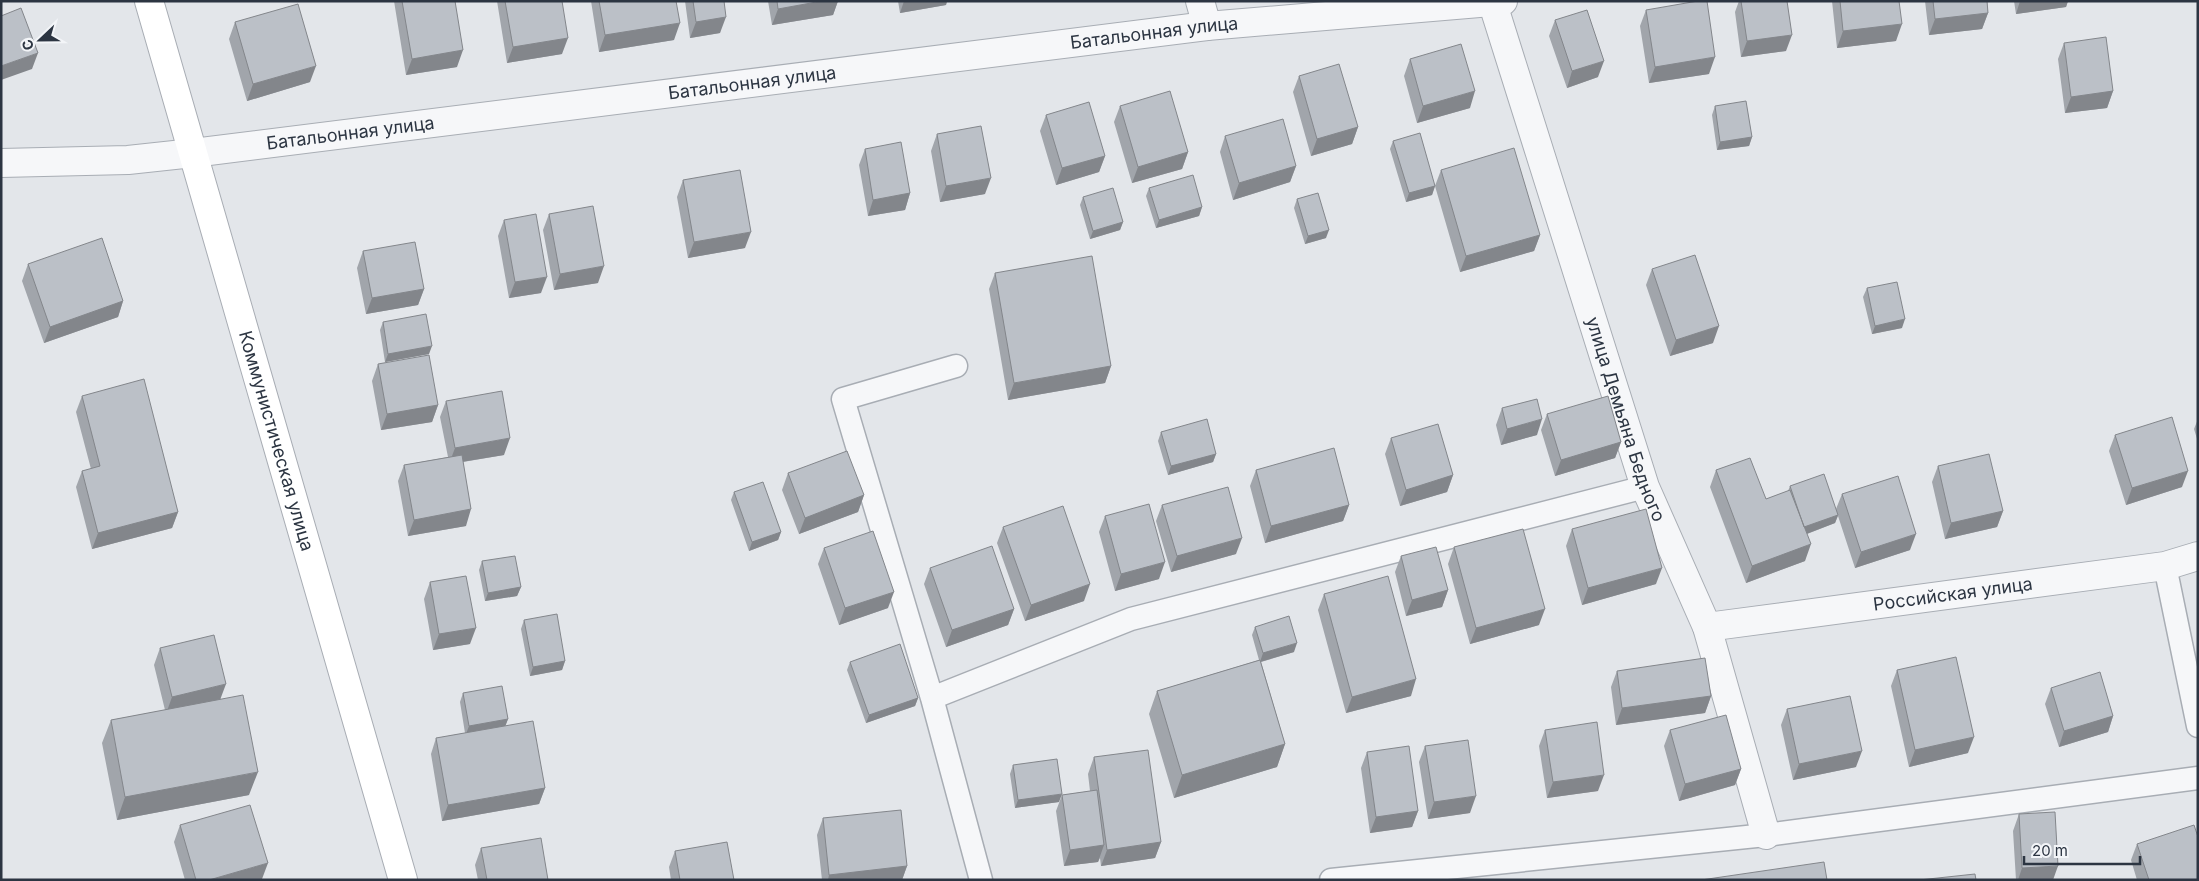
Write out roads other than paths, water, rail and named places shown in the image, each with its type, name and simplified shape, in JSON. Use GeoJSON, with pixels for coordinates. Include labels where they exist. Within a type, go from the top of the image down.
{"type":"FeatureCollection","features":[{"type":"Feature","properties":{"kind":"main road","name":"Коммунистическая улица"},"geometry":{"type":"LineString","coordinates":[[149,1],[403,880]]}},
{"type":"Feature","properties":{"kind":"street","name":"Батальонная улица"},"geometry":{"type":"LineString","coordinates":[[1,164],[128,160],[193,154],[1203,14],[1496,2]]}},
{"type":"Feature","properties":{"kind":"street","name":"улица Демьяна Бедного"},"geometry":{"type":"LineString","coordinates":[[1496,2],[1645,488],[1707,627],[1766,835]]}},
{"type":"Feature","properties":{"kind":"street","name":"Российская улица"},"geometry":{"type":"LineString","coordinates":[[1707,627],[2165,566],[2198,556]]}},
{"type":"Feature","properties":{"kind":"lane"},"geometry":{"type":"LineString","coordinates":[[956,366],[843,399],[932,698],[982,880]]}},
{"type":"Feature","properties":{"kind":"lane"},"geometry":{"type":"LineString","coordinates":[[932,698],[1131,620],[1645,488]]}},
{"type":"Feature","properties":{"kind":"lane"},"geometry":{"type":"LineString","coordinates":[[2165,566],[2198,726]]}},
{"type":"Feature","properties":{"kind":"lane"},"geometry":{"type":"LineString","coordinates":[[1331,880],[1766,835],[2198,778]]}}]}
